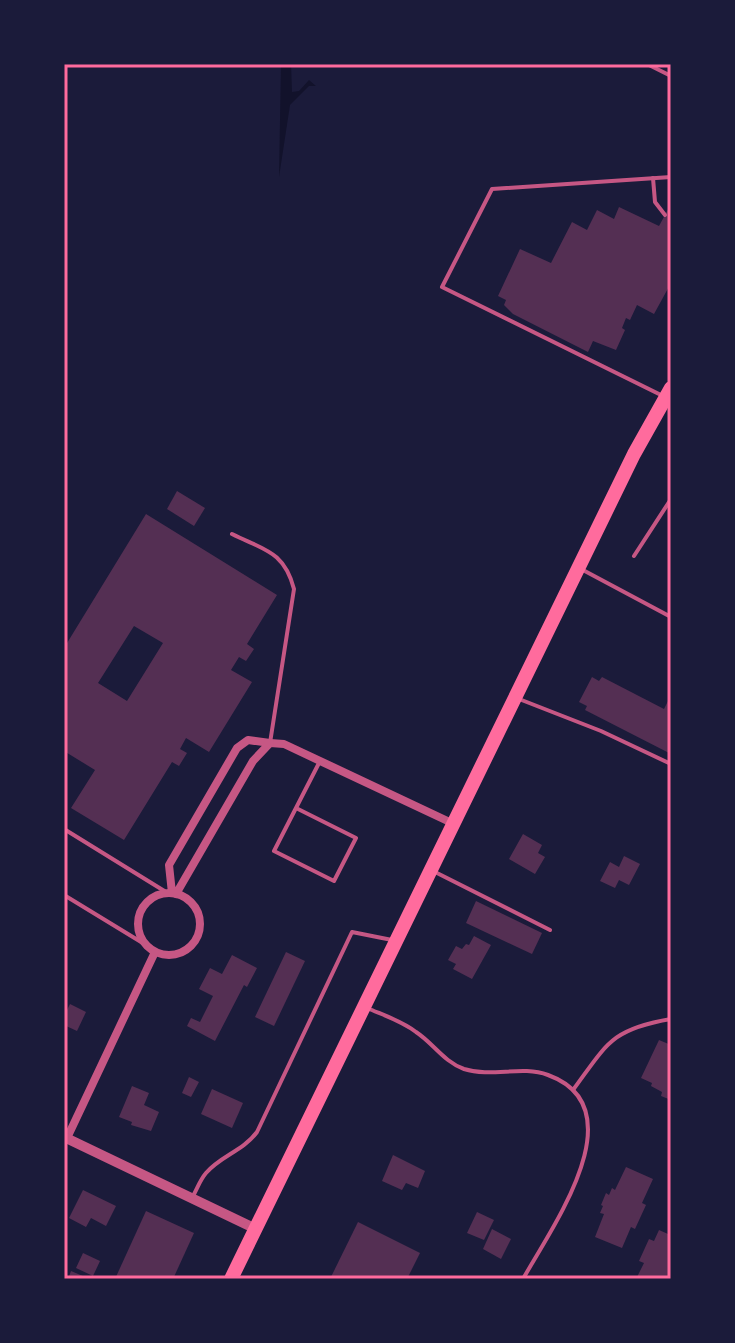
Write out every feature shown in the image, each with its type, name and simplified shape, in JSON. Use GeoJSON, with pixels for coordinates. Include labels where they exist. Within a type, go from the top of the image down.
{"type":"FeatureCollection","features":[{"type":"Feature","properties":{"kind":"highway"},"geometry":{"type":"LineString","coordinates":[[231,1279],[634,454],[668,393]]}},
{"type":"Feature","properties":{"kind":"street"},"geometry":{"type":"LineString","coordinates":[[172,893],[169,865],[237,748],[248,740],[284,744],[454,824]]}},
{"type":"Feature","properties":{"kind":"street"},"geometry":{"type":"LineString","coordinates":[[172,893],[253,761],[270,743]]}},
{"type":"Feature","properties":{"kind":"street"},"geometry":{"type":"LineString","coordinates":[[172,893],[189,900],[195,907],[200,926],[198,935],[185,951],[175,955],[155,952],[146,945],[138,926],[139,916],[150,899],[172,893]]}},
{"type":"Feature","properties":{"kind":"street"},"geometry":{"type":"LineString","coordinates":[[155,952],[65,1138],[256,1229]]}},
{"type":"Feature","properties":{"kind":"lane"},"geometry":{"type":"LineString","coordinates":[[647,64],[671,76]]}},
{"type":"Feature","properties":{"kind":"lane"},"geometry":{"type":"LineString","coordinates":[[668,393],[442,287],[492,189],[671,177]]}},
{"type":"Feature","properties":{"kind":"lane"},"geometry":{"type":"LineString","coordinates":[[653,178],[655,202],[665,215]]}},
{"type":"Feature","properties":{"kind":"lane"},"geometry":{"type":"LineString","coordinates":[[634,556],[671,499]]}},
{"type":"Feature","properties":{"kind":"lane"},"geometry":{"type":"LineString","coordinates":[[232,534],[278,557],[289,570],[294,589],[270,743]]}},
{"type":"Feature","properties":{"kind":"lane"},"geometry":{"type":"LineString","coordinates":[[579,567],[671,617]]}},
{"type":"Feature","properties":{"kind":"lane"},"geometry":{"type":"LineString","coordinates":[[515,698],[601,731],[671,764]]}},
{"type":"Feature","properties":{"kind":"lane"},"geometry":{"type":"LineString","coordinates":[[296,808],[356,838],[334,881],[274,851],[320,761]]}},
{"type":"Feature","properties":{"kind":"lane"},"geometry":{"type":"LineString","coordinates":[[64,829],[172,893]]}},
{"type":"Feature","properties":{"kind":"lane"},"geometry":{"type":"LineString","coordinates":[[431,870],[550,930]]}},
{"type":"Feature","properties":{"kind":"lane"},"geometry":{"type":"LineString","coordinates":[[64,895],[146,945]]}},
{"type":"Feature","properties":{"kind":"lane"},"geometry":{"type":"LineString","coordinates":[[192,1199],[204,1175],[219,1161],[242,1149],[257,1132],[352,932],[397,941]]}},
{"type":"Feature","properties":{"kind":"lane"},"geometry":{"type":"LineString","coordinates":[[365,1007],[414,1030],[442,1056],[461,1068],[481,1073],[543,1073],[557,1079],[573,1090],[586,1111],[588,1128],[582,1161],[569,1199],[523,1279]]}},
{"type":"Feature","properties":{"kind":"lane"},"geometry":{"type":"LineString","coordinates":[[573,1090],[605,1047],[623,1032],[641,1024],[671,1019]]}},
{"type":"Feature","properties":{"kind":"shaded area"},"geometry":{"type":"Polygon","coordinates":[[[281,64],[291,64],[292,92],[299,91],[309,80],[316,86],[309,86],[290,105],[279,177],[281,64]]]}},
{"type":"Feature","properties":{"kind":"building"},"geometry":{"type":"Polygon","coordinates":[[[671,204],[671,283],[654,314],[637,305],[630,320],[626,318],[622,328],[625,330],[616,350],[593,341],[588,352],[513,314],[504,305],[506,300],[498,296],[520,249],[551,263],[572,222],[587,230],[597,210],[614,219],[619,207],[659,226],[671,204]]]}},
{"type":"Feature","properties":{"kind":"building"},"geometry":{"type":"Polygon","coordinates":[[[177,491],[205,508],[194,526],[167,509],[177,491]]]}},
{"type":"Feature","properties":{"kind":"building"},"geometry":{"type":"Polygon","coordinates":[[[146,514],[277,595],[247,644],[254,649],[246,661],[239,657],[231,670],[252,682],[209,752],[186,738],[180,749],[187,753],[179,766],[172,762],[124,840],[71,808],[95,770],[64,751],[64,648],[146,514]],[[134,626],[98,683],[127,701],[163,643],[134,626]]]}},
{"type":"Feature","properties":{"kind":"building"},"geometry":{"type":"Polygon","coordinates":[[[592,677],[599,681],[602,677],[664,709],[671,695],[671,754],[585,710],[587,706],[579,702],[592,677]]]}},
{"type":"Feature","properties":{"kind":"building"},"geometry":{"type":"Polygon","coordinates":[[[523,834],[542,845],[538,853],[545,857],[535,874],[509,859],[523,834]]]}},
{"type":"Feature","properties":{"kind":"building"},"geometry":{"type":"Polygon","coordinates":[[[624,856],[640,864],[629,885],[619,880],[615,888],[600,881],[610,862],[619,867],[624,856]]]}},
{"type":"Feature","properties":{"kind":"building"},"geometry":{"type":"Polygon","coordinates":[[[476,901],[542,933],[532,954],[466,923],[476,901]]]}},
{"type":"Feature","properties":{"kind":"building"},"geometry":{"type":"Polygon","coordinates":[[[474,936],[491,945],[472,979],[453,969],[456,964],[448,960],[456,946],[462,949],[469,945],[474,936]]]}},
{"type":"Feature","properties":{"kind":"building"},"geometry":{"type":"Polygon","coordinates":[[[286,952],[305,961],[274,1026],[255,1017],[286,952]]]}},
{"type":"Feature","properties":{"kind":"building"},"geometry":{"type":"Polygon","coordinates":[[[232,955],[257,968],[247,987],[244,985],[215,1041],[187,1026],[191,1018],[200,1022],[213,996],[199,989],[210,968],[222,974],[232,955]]]}},
{"type":"Feature","properties":{"kind":"building"},"geometry":{"type":"Polygon","coordinates":[[[70,1004],[86,1012],[77,1031],[64,1025],[64,1016],[70,1004]]]}},
{"type":"Feature","properties":{"kind":"building"},"geometry":{"type":"Polygon","coordinates":[[[659,1040],[671,1045],[671,1100],[661,1096],[662,1092],[651,1086],[652,1083],[641,1078],[659,1040]]]}},
{"type":"Feature","properties":{"kind":"building"},"geometry":{"type":"Polygon","coordinates":[[[189,1077],[199,1082],[191,1097],[182,1093],[189,1077]]]}},
{"type":"Feature","properties":{"kind":"building"},"geometry":{"type":"Polygon","coordinates":[[[132,1086],[149,1093],[144,1105],[159,1112],[151,1131],[131,1125],[132,1122],[119,1117],[132,1086]]]}},
{"type":"Feature","properties":{"kind":"building"},"geometry":{"type":"Polygon","coordinates":[[[212,1089],[243,1103],[232,1128],[201,1114],[212,1089]]]}},
{"type":"Feature","properties":{"kind":"building"},"geometry":{"type":"Polygon","coordinates":[[[393,1155],[425,1171],[418,1188],[406,1183],[402,1190],[382,1181],[393,1155]]]}},
{"type":"Feature","properties":{"kind":"building"},"geometry":{"type":"Polygon","coordinates":[[[626,1167],[653,1179],[642,1203],[646,1205],[622,1248],[595,1237],[604,1214],[600,1213],[606,1193],[609,1195],[612,1188],[615,1190],[626,1167]]]}},
{"type":"Feature","properties":{"kind":"building"},"geometry":{"type":"Polygon","coordinates":[[[83,1190],[116,1206],[106,1226],[91,1218],[86,1227],[69,1218],[83,1190]]]}},
{"type":"Feature","properties":{"kind":"building"},"geometry":{"type":"Polygon","coordinates":[[[146,1211],[194,1233],[173,1279],[115,1279],[146,1211]]]}},
{"type":"Feature","properties":{"kind":"building"},"geometry":{"type":"Polygon","coordinates":[[[477,1212],[494,1220],[484,1240],[467,1233],[477,1212]]]}},
{"type":"Feature","properties":{"kind":"building"},"geometry":{"type":"Polygon","coordinates":[[[358,1222],[420,1253],[407,1279],[330,1279],[358,1222]]]}},
{"type":"Feature","properties":{"kind":"building"},"geometry":{"type":"Polygon","coordinates":[[[671,1228],[671,1279],[636,1279],[644,1263],[639,1261],[649,1239],[654,1241],[659,1230],[668,1234],[671,1228]]]}},
{"type":"Feature","properties":{"kind":"building"},"geometry":{"type":"Polygon","coordinates":[[[492,1229],[511,1239],[501,1259],[483,1249],[492,1229]]]}},
{"type":"Feature","properties":{"kind":"building"},"geometry":{"type":"Polygon","coordinates":[[[83,1253],[100,1261],[93,1276],[76,1268],[83,1253]]]}},
{"type":"Feature","properties":{"kind":"building"},"geometry":{"type":"Polygon","coordinates":[[[71,1271],[90,1279],[68,1279],[71,1271]]]}}]}
